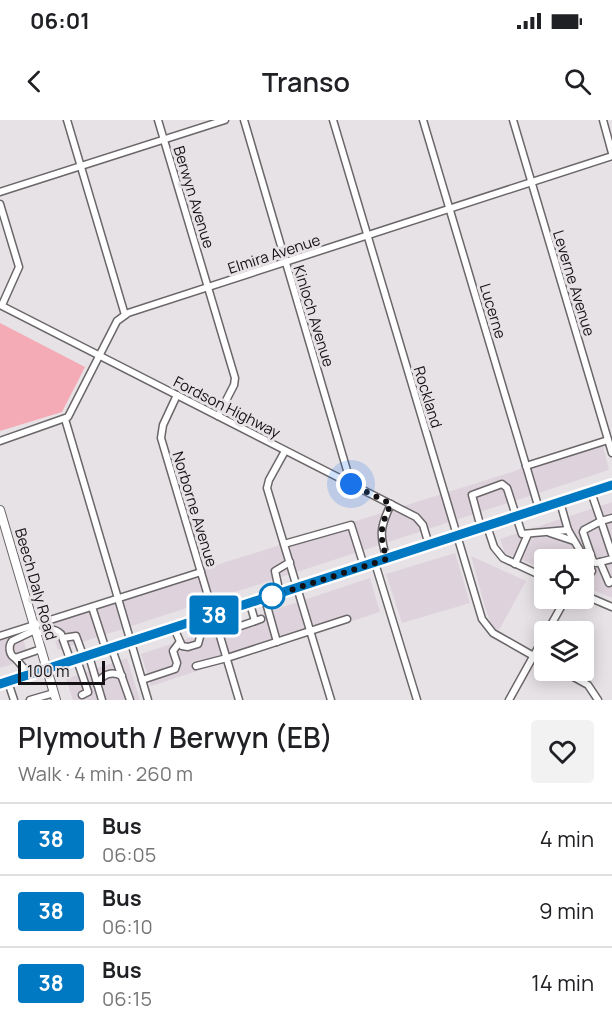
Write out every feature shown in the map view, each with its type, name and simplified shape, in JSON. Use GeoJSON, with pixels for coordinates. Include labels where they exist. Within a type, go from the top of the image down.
{"type":"FeatureCollection","features":[{"type":"Feature","properties":{"kind":"main road"},"geometry":{"type":"LineString","coordinates":[[4,683],[612,485]]}},
{"type":"Feature","properties":{"kind":"main road","name":"Beech Daly Road"},"geometry":{"type":"LineString","coordinates":[[0,510],[55,696]]}},
{"type":"Feature","properties":{"kind":"street"},"geometry":{"type":"LineString","coordinates":[[0,441],[65,419],[71,413],[117,321],[125,315],[67,120]]}},
{"type":"Feature","properties":{"kind":"street","name":"Berwyn Avenue"},"geometry":{"type":"LineString","coordinates":[[158,120],[235,378],[234,385],[218,416]]}},
{"type":"Feature","properties":{"kind":"street"},"geometry":{"type":"LineString","coordinates":[[0,192],[225,120]]}},
{"type":"Feature","properties":{"kind":"street","name":"Kinloch Avenue"},"geometry":{"type":"LineString","coordinates":[[244,120],[351,484]]}},
{"type":"Feature","properties":{"kind":"street","name":"Rockland"},"geometry":{"type":"LineString","coordinates":[[333,120],[485,625],[492,633],[534,656]]}},
{"type":"Feature","properties":{"kind":"street","name":"Lucerne"},"geometry":{"type":"LineString","coordinates":[[423,120],[539,509]]}},
{"type":"Feature","properties":{"kind":"street","name":"Leverne Avenue"},"geometry":{"type":"LineString","coordinates":[[513,120],[612,453]]}},
{"type":"Feature","properties":{"kind":"street"},"geometry":{"type":"LineString","coordinates":[[603,120],[612,155]]}},
{"type":"Feature","properties":{"kind":"street","name":"Elmira Avenue"},"geometry":{"type":"LineString","coordinates":[[125,315],[612,155]]}},
{"type":"Feature","properties":{"kind":"street"},"geometry":{"type":"LineString","coordinates":[[0,204],[19,267],[1,305]]}},
{"type":"Feature","properties":{"kind":"street","name":"Fordson Highway"},"geometry":{"type":"LineString","coordinates":[[1,305],[391,504],[421,522],[429,545]]}},
{"type":"Feature","properties":{"kind":"street","name":"Norborne Avenue"},"geometry":{"type":"LineString","coordinates":[[177,395],[163,425],[161,438],[240,700]]}},
{"type":"Feature","properties":{"kind":"street"},"geometry":{"type":"LineString","coordinates":[[65,419],[148,700]]}},
{"type":"Feature","properties":{"kind":"street"},"geometry":{"type":"LineString","coordinates":[[526,466],[608,440]]}},
{"type":"Feature","properties":{"kind":"street"},"geometry":{"type":"LineString","coordinates":[[285,451],[267,484],[331,700]]}},
{"type":"Feature","properties":{"kind":"street"},"geometry":{"type":"LineString","coordinates":[[534,573],[514,564],[497,552],[484,527],[472,495],[502,484],[507,488],[522,534],[568,530]]}},
{"type":"Feature","properties":{"kind":"street"},"geometry":{"type":"LineString","coordinates":[[591,492],[612,554]]}},
{"type":"Feature","properties":{"kind":"street"},"geometry":{"type":"LineString","coordinates":[[560,502],[568,530],[578,549]]}},
{"type":"Feature","properties":{"kind":"street"},"geometry":{"type":"LineString","coordinates":[[387,559],[381,541],[381,529],[391,504]]}},
{"type":"Feature","properties":{"kind":"street"},"geometry":{"type":"LineString","coordinates":[[612,518],[601,521],[583,532],[609,583],[612,581]]}},
{"type":"Feature","properties":{"kind":"street"},"geometry":{"type":"LineString","coordinates":[[285,544],[351,525],[364,566]]}},
{"type":"Feature","properties":{"kind":"street"},"geometry":{"type":"LineString","coordinates":[[548,532],[575,542]]}},
{"type":"Feature","properties":{"kind":"street"},"geometry":{"type":"LineString","coordinates":[[514,564],[528,534]]}},
{"type":"Feature","properties":{"kind":"street"},"geometry":{"type":"LineString","coordinates":[[597,562],[612,559]]}},
{"type":"Feature","properties":{"kind":"street"},"geometry":{"type":"LineString","coordinates":[[280,594],[275,571],[290,562]]}},
{"type":"Feature","properties":{"kind":"street"},"geometry":{"type":"LineString","coordinates":[[375,563],[417,700]]}},
{"type":"Feature","properties":{"kind":"street"},"geometry":{"type":"LineString","coordinates":[[30,675],[12,655],[9,648],[12,641],[92,607],[201,572]]}},
{"type":"Feature","properties":{"kind":"street"},"geometry":{"type":"LineString","coordinates":[[265,599],[277,642]]}},
{"type":"Feature","properties":{"kind":"street"},"geometry":{"type":"LineString","coordinates":[[594,599],[612,607]]}},
{"type":"Feature","properties":{"kind":"street"},"geometry":{"type":"LineString","coordinates":[[220,633],[258,620],[250,604]]}},
{"type":"Feature","properties":{"kind":"street"},"geometry":{"type":"LineString","coordinates":[[92,607],[130,700]]}},
{"type":"Feature","properties":{"kind":"street"},"geometry":{"type":"LineString","coordinates":[[230,610],[236,627]]}},
{"type":"Feature","properties":{"kind":"street"},"geometry":{"type":"LineString","coordinates":[[196,666],[347,619]]}},
{"type":"Feature","properties":{"kind":"street"},"geometry":{"type":"LineString","coordinates":[[174,628],[179,643],[188,647],[200,642],[197,621]]}},
{"type":"Feature","properties":{"kind":"street"},"geometry":{"type":"LineString","coordinates":[[0,636],[54,629],[61,634],[97,684],[102,700]]}},
{"type":"Feature","properties":{"kind":"street"},"geometry":{"type":"LineString","coordinates":[[63,638],[76,636],[87,692],[82,695]]}},
{"type":"Feature","properties":{"kind":"street"},"geometry":{"type":"LineString","coordinates":[[142,680],[175,669],[177,663],[174,648],[179,643]]}},
{"type":"Feature","properties":{"kind":"street"},"geometry":{"type":"LineString","coordinates":[[0,651],[9,648]]}},
{"type":"Feature","properties":{"kind":"street"},"geometry":{"type":"LineString","coordinates":[[15,658],[41,649]]}},
{"type":"Feature","properties":{"kind":"street"},"geometry":{"type":"LineString","coordinates":[[509,700],[534,656]]}},
{"type":"Feature","properties":{"kind":"street"},"geometry":{"type":"LineString","coordinates":[[97,684],[106,675],[116,673],[122,676]]}},
{"type":"Feature","properties":{"kind":"street"},"geometry":{"type":"LineString","coordinates":[[581,681],[588,685],[598,700]]}},
{"type":"Feature","properties":{"kind":"street"},"geometry":{"type":"LineString","coordinates":[[4,683],[14,700]]}},
{"type":"Feature","properties":{"kind":"street"},"geometry":{"type":"LineString","coordinates":[[30,700],[55,696]]}},
{"type":"Feature","properties":{"kind":"shaded area"},"geometry":{"type":"Polygon","coordinates":[[[0,323],[85,367],[62,412],[0,431],[0,323]]]}},
{"type":"Feature","properties":{"kind":"shaded area"},"geometry":{"type":"Polygon","coordinates":[[[601,438],[609,470],[58,650],[48,618],[518,470],[529,461],[601,438]]]}},
{"type":"Feature","properties":{"kind":"shaded area"},"geometry":{"type":"Polygon","coordinates":[[[612,502],[612,598],[594,590],[594,549],[534,549],[534,565],[505,553],[500,539],[612,502]]]}},
{"type":"Feature","properties":{"kind":"shaded area"},"geometry":{"type":"Polygon","coordinates":[[[455,553],[470,603],[402,623],[386,574],[455,553]]]}},
{"type":"Feature","properties":{"kind":"shaded area"},"geometry":{"type":"Polygon","coordinates":[[[471,556],[526,581],[499,630],[492,627],[471,556]]]}},
{"type":"Feature","properties":{"kind":"shaded area"},"geometry":{"type":"Polygon","coordinates":[[[370,578],[380,612],[151,686],[141,654],[370,578]]]}},
{"type":"Feature","properties":{"kind":"shaded area"},"geometry":{"type":"Polygon","coordinates":[[[20,628],[29,659],[0,668],[0,634],[20,628]]]}},
{"type":"Feature","properties":{"kind":"shaded area"},"geometry":{"type":"Polygon","coordinates":[[[127,658],[140,700],[73,700],[66,679],[127,658]]]}},
{"type":"Feature","properties":{"kind":"bus line","name":"38"},"geometry":{"type":"LineString","coordinates":[[0,684],[612,485]]}},
{"type":"Feature","properties":{"kind":"route"},"geometry":{"type":"LineString","coordinates":[[272,596],[387,559],[381,541],[381,529],[391,504],[351,484]]}}]}
